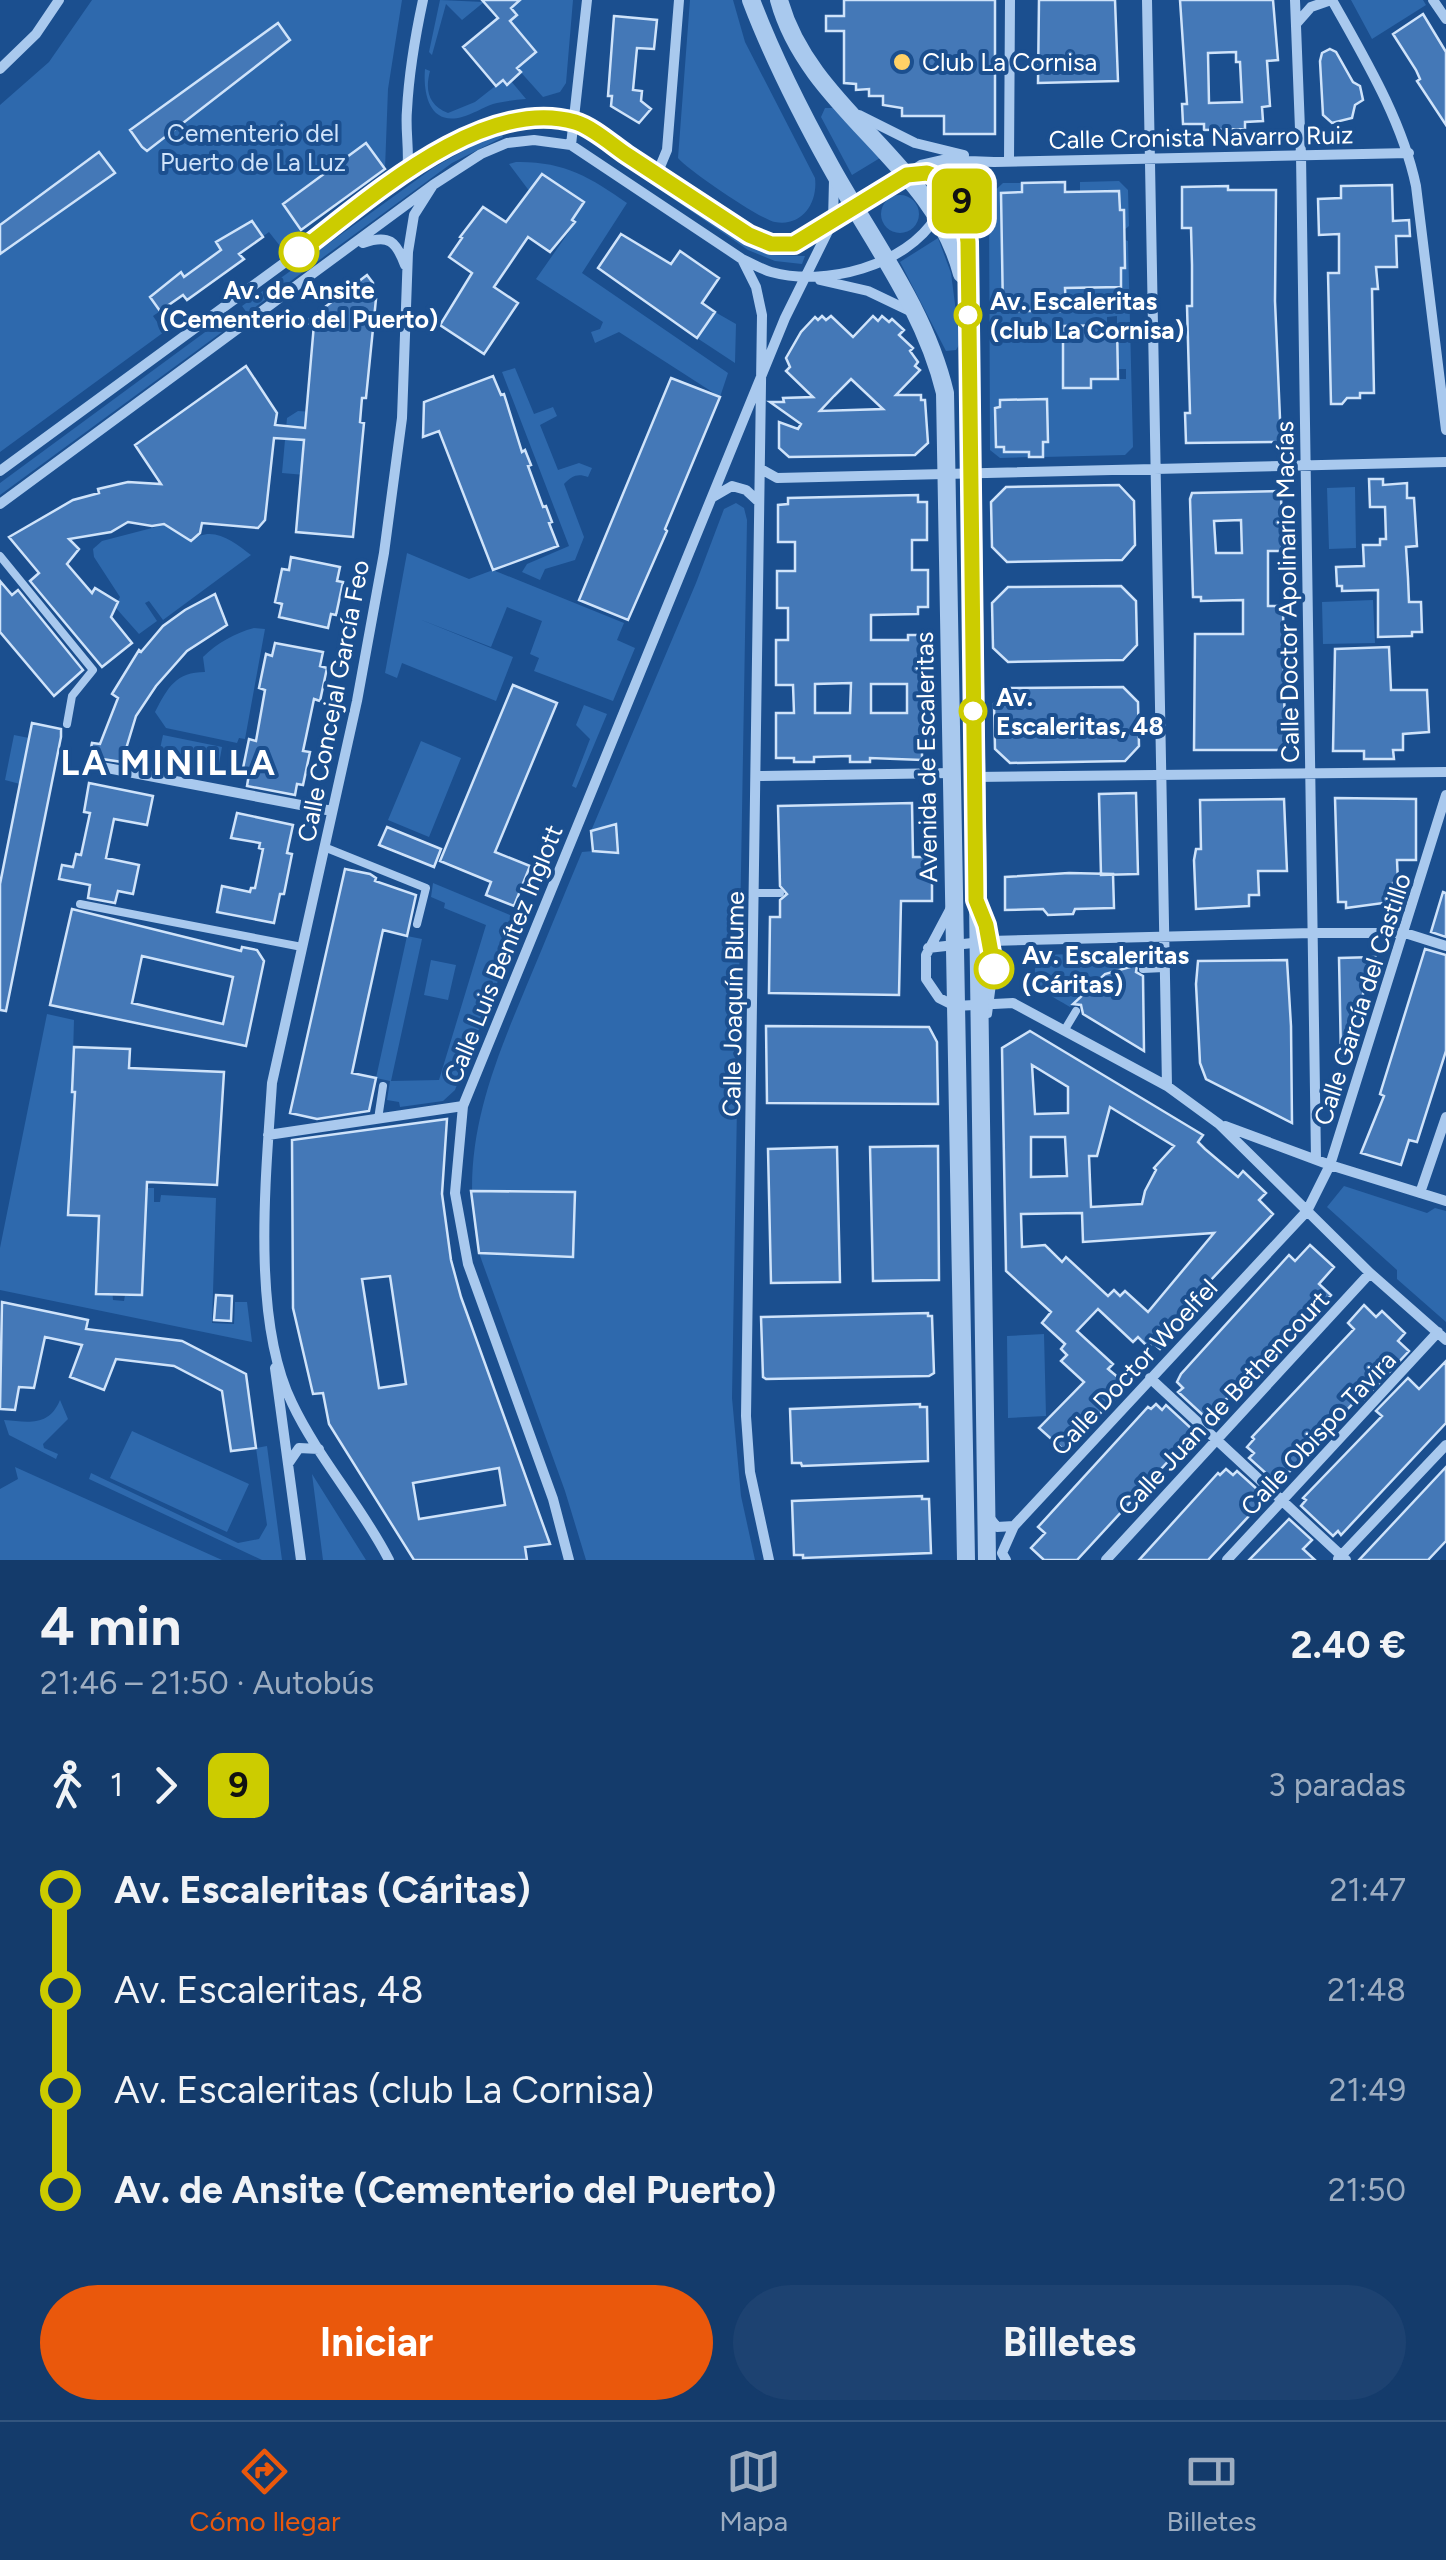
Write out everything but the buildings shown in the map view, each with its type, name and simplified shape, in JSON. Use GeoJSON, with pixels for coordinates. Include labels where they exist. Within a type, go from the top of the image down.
{"type":"FeatureCollection","features":[{"type":"Feature","properties":{"kind":"street"},"geometry":{"type":"LineString","coordinates":[[0,69],[36,34],[59,0]]}},
{"type":"Feature","properties":{"kind":"street"},"geometry":{"type":"LineString","coordinates":[[408,173],[411,56],[423,0]]}},
{"type":"Feature","properties":{"kind":"street"},"geometry":{"type":"LineString","coordinates":[[571,145],[588,0]]}},
{"type":"Feature","properties":{"kind":"street"},"geometry":{"type":"LineString","coordinates":[[657,174],[667,150],[679,0]]}},
{"type":"Feature","properties":{"kind":"street","name":"Avenida de Escaleritas"},"geometry":{"type":"LineString","coordinates":[[751,0],[772,54],[832,169],[887,257],[916,314],[938,360],[946,393],[966,1560]]}},
{"type":"Feature","properties":{"kind":"street","name":"Avenida de Escaleritas"},"geometry":{"type":"LineString","coordinates":[[779,0],[805,61],[907,175],[937,215],[958,258],[968,298]]}},
{"type":"Feature","properties":{"kind":"street"},"geometry":{"type":"LineString","coordinates":[[1009,162],[1010,0]]}},
{"type":"Feature","properties":{"kind":"street"},"geometry":{"type":"LineString","coordinates":[[1147,0],[1167,1086]]}},
{"type":"Feature","properties":{"kind":"street","name":"Calle Doctor Apolinario Macías"},"geometry":{"type":"LineString","coordinates":[[1295,0],[1301,155],[1316,1159]]}},
{"type":"Feature","properties":{"kind":"street"},"geometry":{"type":"LineString","coordinates":[[1295,25],[1311,7],[1331,0],[1364,58],[1409,153],[1446,430]]}},
{"type":"Feature","properties":{"kind":"street"},"geometry":{"type":"LineString","coordinates":[[1433,0],[1446,19]]}},
{"type":"Feature","properties":{"kind":"street","name":"Calle Cronista Navarro Ruiz"},"geometry":{"type":"LineString","coordinates":[[843,106],[915,143],[994,162]]}},
{"type":"Feature","properties":{"kind":"street"},"geometry":{"type":"LineString","coordinates":[[0,471],[408,173],[484,129],[504,122],[538,118],[576,122]]}},
{"type":"Feature","properties":{"kind":"street","name":"Calle Cronista Navarro Ruiz"},"geometry":{"type":"LineString","coordinates":[[576,122],[749,235],[771,244],[794,244],[926,162],[1409,153]]}},
{"type":"Feature","properties":{"kind":"street"},"geometry":{"type":"LineString","coordinates":[[0,504],[433,185],[481,154],[507,143],[534,140],[571,145],[742,259],[771,272],[868,291],[916,314]]}},
{"type":"Feature","properties":{"kind":"street"},"geometry":{"type":"LineString","coordinates":[[759,381],[804,276],[833,221],[836,190],[832,169]]}},
{"type":"Feature","properties":{"kind":"street","name":"Avenida de Escaleritas"},"geometry":{"type":"LineString","coordinates":[[907,175],[927,173],[954,184],[966,214],[976,900],[984,941],[986,1008],[980,1032],[987,1560]]}},
{"type":"Feature","properties":{"kind":"street","name":"Calle Concejal García Feo"},"geometry":{"type":"LineString","coordinates":[[389,1560],[292,1402],[272,1348],[266,1285],[268,1135],[272,1083],[357,701],[386,539],[402,418],[414,214],[433,185]]}},
{"type":"Feature","properties":{"kind":"street"},"geometry":{"type":"LineString","coordinates":[[804,276],[833,276],[887,257],[928,230],[937,215]]}},
{"type":"Feature","properties":{"kind":"street"},"geometry":{"type":"LineString","coordinates":[[350,248],[379,238],[390,241],[399,249],[408,271]]}},
{"type":"Feature","properties":{"kind":"street"},"geometry":{"type":"LineString","coordinates":[[742,259],[756,287],[762,315],[761,469],[777,478],[1446,462]]}},
{"type":"Feature","properties":{"kind":"street","name":"Calle Luis Benítez Inglott"},"geometry":{"type":"LineString","coordinates":[[569,1560],[553,1499],[468,1264],[455,1193],[462,1106],[759,381]]}},
{"type":"Feature","properties":{"kind":"street","name":"Calle Joaquín Blume"},"geometry":{"type":"LineString","coordinates":[[761,469],[746,1416],[750,1472],[769,1560]]}},
{"type":"Feature","properties":{"kind":"street"},"geometry":{"type":"LineString","coordinates":[[712,498],[732,486],[746,490],[759,502]]}},
{"type":"Feature","properties":{"kind":"street"},"geometry":{"type":"LineString","coordinates":[[102,768],[332,811]]}},
{"type":"Feature","properties":{"kind":"street"},"geometry":{"type":"LineString","coordinates":[[758,776],[952,772]]}},
{"type":"Feature","properties":{"kind":"street"},"geometry":{"type":"LineString","coordinates":[[974,776],[1446,772]]}},
{"type":"Feature","properties":{"kind":"street","name":"Calle García del Castillo"},"geometry":{"type":"LineString","coordinates":[[1306,1211],[1330,1166],[1446,795]]}},
{"type":"Feature","properties":{"kind":"street"},"geometry":{"type":"LineString","coordinates":[[953,904],[928,948],[925,970],[930,988],[939,998],[956,1006],[986,1008],[1013,1003],[1167,1086],[1219,1124],[1370,1273],[1442,1336]]}},
{"type":"Feature","properties":{"kind":"street"},"geometry":{"type":"LineString","coordinates":[[928,948],[984,941],[1313,933],[1405,933],[1446,946]]}},
{"type":"Feature","properties":{"kind":"street"},"geometry":{"type":"LineString","coordinates":[[268,1135],[462,1106]]}},
{"type":"Feature","properties":{"kind":"street"},"geometry":{"type":"LineString","coordinates":[[1420,1194],[1446,1117]]}},
{"type":"Feature","properties":{"kind":"street"},"geometry":{"type":"LineString","coordinates":[[1219,1124],[1330,1166],[1446,1202]]}},
{"type":"Feature","properties":{"kind":"street","name":"Calle Doctor Woelfel"},"geometry":{"type":"LineString","coordinates":[[1014,1526],[1306,1211]]}},
{"type":"Feature","properties":{"kind":"street","name":"Calle Juan de Bethencourt"},"geometry":{"type":"LineString","coordinates":[[1106,1560],[1370,1273]]}},
{"type":"Feature","properties":{"kind":"street","name":"Calle Obispo Tavira"},"geometry":{"type":"LineString","coordinates":[[1227,1560],[1442,1336]]}},
{"type":"Feature","properties":{"kind":"street"},"geometry":{"type":"LineString","coordinates":[[272,1348],[301,1560]]}},
{"type":"Feature","properties":{"kind":"street"},"geometry":{"type":"LineString","coordinates":[[1150,1378],[1342,1558],[1446,1445]]}},
{"type":"Feature","properties":{"kind":"street"},"geometry":{"type":"LineString","coordinates":[[288,1465],[300,1448],[319,1449]]}},
{"type":"Feature","properties":{"kind":"street"},"geometry":{"type":"LineString","coordinates":[[986,1513],[997,1527],[1014,1526],[1002,1553],[1006,1560]]}},
{"type":"Feature","properties":{"kind":"lane"},"geometry":{"type":"LineString","coordinates":[[0,556],[93,670],[72,696],[67,724]]}},
{"type":"Feature","properties":{"kind":"lane"},"geometry":{"type":"LineString","coordinates":[[324,847],[426,888],[416,924]]}},
{"type":"Feature","properties":{"kind":"lane"},"geometry":{"type":"LineString","coordinates":[[756,893],[780,893]]}},
{"type":"Feature","properties":{"kind":"lane"},"geometry":{"type":"LineString","coordinates":[[80,904],[302,947]]}},
{"type":"Feature","properties":{"kind":"lane"},"geometry":{"type":"LineString","coordinates":[[1143,969],[1164,968]]}},
{"type":"Feature","properties":{"kind":"lane"},"geometry":{"type":"LineString","coordinates":[[1064,1030],[1076,1010]]}},
{"type":"Feature","properties":{"kind":"lane"},"geometry":{"type":"LineString","coordinates":[[378,1119],[383,1086]]}},
{"type":"Feature","properties":{"kind":"green space","name":"Cementerio del Puerto de La Luz"},"geometry":{"type":"Polygon","coordinates":[[[92,0],[402,0],[388,89],[385,169],[280,246],[269,232],[240,253],[244,259],[187,300],[182,296],[153,316],[164,332],[0,452],[0,105],[49,62],[92,0]]]}},
{"type":"Feature","properties":{"kind":"green space"},"geometry":{"type":"Polygon","coordinates":[[[440,0],[484,2],[462,20],[446,4],[432,55],[429,52],[440,0]]]}},
{"type":"Feature","properties":{"kind":"green space"},"geometry":{"type":"Polygon","coordinates":[[[520,0],[573,0],[566,83],[560,92],[543,97],[517,68],[536,52],[510,21],[511,8],[520,0]]]}},
{"type":"Feature","properties":{"kind":"green space"},"geometry":{"type":"Polygon","coordinates":[[[690,0],[733,0],[745,42],[815,178],[811,204],[793,221],[775,222],[755,213],[678,158],[690,0]]]}},
{"type":"Feature","properties":{"kind":"green space"},"geometry":{"type":"Polygon","coordinates":[[[1351,0],[1423,0],[1426,5],[1372,39],[1351,0]]]}},
{"type":"Feature","properties":{"kind":"green space"},"geometry":{"type":"Polygon","coordinates":[[[425,69],[430,71],[428,91],[432,101],[448,113],[475,102],[503,80],[507,84],[511,81],[526,99],[493,104],[462,117],[442,117],[427,97],[425,69]]]}},
{"type":"Feature","properties":{"kind":"green space"},"geometry":{"type":"Polygon","coordinates":[[[825,108],[833,108],[880,158],[852,175],[821,117],[825,108]]]}},
{"type":"Feature","properties":{"kind":"green space"},"geometry":{"type":"Polygon","coordinates":[[[502,134],[503,137],[452,163],[247,313],[242,306],[433,168],[502,134]]]}},
{"type":"Feature","properties":{"kind":"green space"},"geometry":{"type":"Polygon","coordinates":[[[595,141],[750,246],[773,255],[805,256],[802,264],[775,261],[748,250],[593,144],[595,141]]]}},
{"type":"Feature","properties":{"kind":"green space"},"geometry":{"type":"Polygon","coordinates":[[[509,164],[548,164],[575,172],[627,203],[582,273],[728,373],[720,397],[619,332],[595,343],[591,332],[600,329],[603,322],[536,279],[575,223],[572,220],[584,203],[542,174],[530,192],[509,164]]]}},
{"type":"Feature","properties":{"kind":"green space"},"geometry":{"type":"Polygon","coordinates":[[[1119,181],[1128,190],[1129,226],[1124,230],[1119,191],[1080,192],[1080,182],[1119,181]]]}},
{"type":"Feature","properties":{"kind":"green space"},"geometry":{"type":"Polygon","coordinates":[[[1003,183],[1022,183],[1022,192],[1001,193],[1003,302],[996,302],[996,312],[1065,310],[1058,266],[1082,269],[1082,288],[1121,287],[1120,238],[1128,241],[1133,447],[1125,455],[1043,457],[1043,442],[1048,442],[1048,405],[1038,399],[1001,400],[1000,407],[995,408],[996,447],[1004,447],[1005,452],[1029,452],[1029,457],[1000,458],[990,450],[989,196],[1003,183]],[[1117,316],[1107,317],[1107,326],[1055,326],[1055,336],[1063,336],[1064,388],[1091,379],[1126,379],[1126,369],[1117,369],[1117,316]]]}},
{"type":"Feature","properties":{"kind":"green space"},"geometry":{"type":"Polygon","coordinates":[[[900,195],[913,201],[919,214],[913,227],[900,233],[887,227],[881,214],[887,201],[900,195]]]}},
{"type":"Feature","properties":{"kind":"green space"},"geometry":{"type":"Polygon","coordinates":[[[938,238],[951,273],[960,343],[956,350],[946,351],[900,262],[938,238]]]}},
{"type":"Feature","properties":{"kind":"green space"},"geometry":{"type":"Polygon","coordinates":[[[715,312],[736,324],[735,363],[697,338],[715,312]]]}},
{"type":"Feature","properties":{"kind":"green space"},"geometry":{"type":"Polygon","coordinates":[[[231,313],[237,321],[0,495],[0,483],[231,313]]]}},
{"type":"Feature","properties":{"kind":"green space"},"geometry":{"type":"Polygon","coordinates":[[[515,368],[534,414],[553,407],[557,416],[540,425],[558,470],[579,463],[592,468],[588,477],[575,476],[564,484],[584,537],[575,560],[545,569],[540,580],[522,572],[527,564],[569,546],[502,372],[515,368]]]}},
{"type":"Feature","properties":{"kind":"green space"},"geometry":{"type":"Polygon","coordinates":[[[298,411],[330,413],[305,428],[288,426],[303,440],[302,463],[329,465],[328,477],[282,473],[287,418],[298,411]]]}},
{"type":"Feature","properties":{"kind":"green space"},"geometry":{"type":"Polygon","coordinates":[[[1355,487],[1356,548],[1329,549],[1327,488],[1355,487]]]}},
{"type":"Feature","properties":{"kind":"green space"},"geometry":{"type":"Polygon","coordinates":[[[736,503],[744,508],[747,520],[732,1398],[741,1496],[755,1560],[586,1560],[479,1253],[473,1217],[475,1149],[489,1085],[512,1020],[582,852],[593,851],[591,831],[724,509],[736,503]]]}},
{"type":"Feature","properties":{"kind":"green space"},"geometry":{"type":"Polygon","coordinates":[[[175,522],[191,541],[215,535],[251,555],[163,620],[149,601],[145,603],[157,621],[139,634],[115,607],[120,597],[94,557],[93,549],[102,541],[175,522]]]}},
{"type":"Feature","properties":{"kind":"green space"},"geometry":{"type":"Polygon","coordinates":[[[407,553],[469,579],[493,570],[624,623],[617,640],[635,648],[613,701],[534,671],[539,658],[530,654],[542,621],[507,607],[491,647],[419,619],[513,657],[496,701],[402,663],[397,678],[385,673],[407,553]]]}},
{"type":"Feature","properties":{"kind":"green space"},"geometry":{"type":"Polygon","coordinates":[[[1373,600],[1375,643],[1323,644],[1322,602],[1373,600]]]}},
{"type":"Feature","properties":{"kind":"green space"},"geometry":{"type":"Polygon","coordinates":[[[254,628],[265,629],[245,739],[239,738],[237,743],[166,728],[155,712],[169,688],[180,678],[205,672],[203,657],[208,652],[254,628]]]}},
{"type":"Feature","properties":{"kind":"green space"},"geometry":{"type":"Polygon","coordinates":[[[584,705],[607,714],[576,788],[572,786],[590,739],[576,725],[584,705]]]}},
{"type":"Feature","properties":{"kind":"green space"},"geometry":{"type":"Polygon","coordinates":[[[14,735],[29,738],[20,784],[5,780],[14,735]]]}},
{"type":"Feature","properties":{"kind":"green space"},"geometry":{"type":"Polygon","coordinates":[[[163,735],[222,747],[217,775],[157,763],[163,735]]]}},
{"type":"Feature","properties":{"kind":"green space"},"geometry":{"type":"Polygon","coordinates":[[[421,741],[461,758],[429,837],[388,820],[421,741]]]}},
{"type":"Feature","properties":{"kind":"green space"},"geometry":{"type":"Polygon","coordinates":[[[433,883],[522,920],[455,1090],[443,1101],[400,1107],[399,1102],[387,1100],[390,1081],[376,1078],[407,936],[422,939],[391,1081],[439,1080],[486,925],[444,908],[445,903],[431,897],[433,883]]]}},
{"type":"Feature","properties":{"kind":"green space"},"geometry":{"type":"Polygon","coordinates":[[[1144,952],[1143,963],[1105,974],[1070,1007],[1046,993],[1036,981],[1040,955],[1144,952]]]}},
{"type":"Feature","properties":{"kind":"green space"},"geometry":{"type":"Polygon","coordinates":[[[431,960],[456,965],[448,1000],[424,995],[431,960]]]}},
{"type":"Feature","properties":{"kind":"green space"},"geometry":{"type":"Polygon","coordinates":[[[47,1014],[74,1020],[72,1091],[78,1092],[82,1181],[69,1182],[68,1215],[89,1216],[91,1182],[104,1183],[113,1300],[142,1295],[146,1188],[154,1188],[154,1202],[160,1202],[161,1195],[216,1198],[212,1323],[234,1324],[235,1302],[247,1302],[252,1342],[0,1290],[0,1248],[47,1014]]]}},
{"type":"Feature","properties":{"kind":"green space"},"geometry":{"type":"Polygon","coordinates":[[[1344,1186],[1427,1213],[1435,1208],[1446,1211],[1446,1322],[1397,1279],[1397,1270],[1327,1207],[1344,1186]]]}},
{"type":"Feature","properties":{"kind":"green space"},"geometry":{"type":"Polygon","coordinates":[[[1044,1334],[1046,1416],[1008,1418],[1007,1336],[1044,1334]]]}},
{"type":"Feature","properties":{"kind":"green space"},"geometry":{"type":"Polygon","coordinates":[[[60,1400],[68,1419],[43,1444],[58,1454],[56,1459],[9,1435],[4,1420],[44,1419],[60,1400]]]}},
{"type":"Feature","properties":{"kind":"green space"},"geometry":{"type":"Polygon","coordinates":[[[132,1431],[249,1484],[227,1532],[110,1478],[132,1431]]]}},
{"type":"Feature","properties":{"kind":"green space"},"geometry":{"type":"Polygon","coordinates":[[[267,1446],[282,1560],[262,1560],[89,1479],[91,1473],[238,1543],[259,1539],[267,1525],[256,1448],[267,1446]]]}},
{"type":"Feature","properties":{"kind":"green space"},"geometry":{"type":"Polygon","coordinates":[[[15,1467],[222,1560],[0,1560],[0,1489],[18,1479],[15,1467]]]}},
{"type":"Feature","properties":{"kind":"green space"},"geometry":{"type":"Polygon","coordinates":[[[312,1474],[366,1560],[323,1560],[312,1474]]]}},
{"type":"Feature","properties":{"kind":"bus line","name":"9"},"geometry":{"type":"LineString","coordinates":[[299,252],[451,146],[504,122],[538,118],[576,122],[749,235],[771,244],[794,244],[907,175],[927,173],[954,184],[966,214],[968,242],[976,900],[986,925],[994,969]]}},
{"type":"Feature","properties":{"kind":"place","name":"Club La Cornisa"},"geometry":{"type":"Point","coordinates":[902,62]}},
{"type":"Feature","properties":{"kind":"place","name":"Av. de Ansite (Cementerio del Puerto)"},"geometry":{"type":"Point","coordinates":[299,252]}},
{"type":"Feature","properties":{"kind":"place","name":"Av. Escaleritas (club La Cornisa)"},"geometry":{"type":"Point","coordinates":[968,315]}},
{"type":"Feature","properties":{"kind":"place","name":"Av. Escaleritas, 48"},"geometry":{"type":"Point","coordinates":[973,711]}},
{"type":"Feature","properties":{"kind":"place","name":"Av. Escaleritas (Cáritas)"},"geometry":{"type":"Point","coordinates":[994,969]}},
{"type":"Feature","properties":{"kind":"district","name":"LA MINILLA"},"geometry":{"type":"Point","coordinates":[169,763]}}]}
